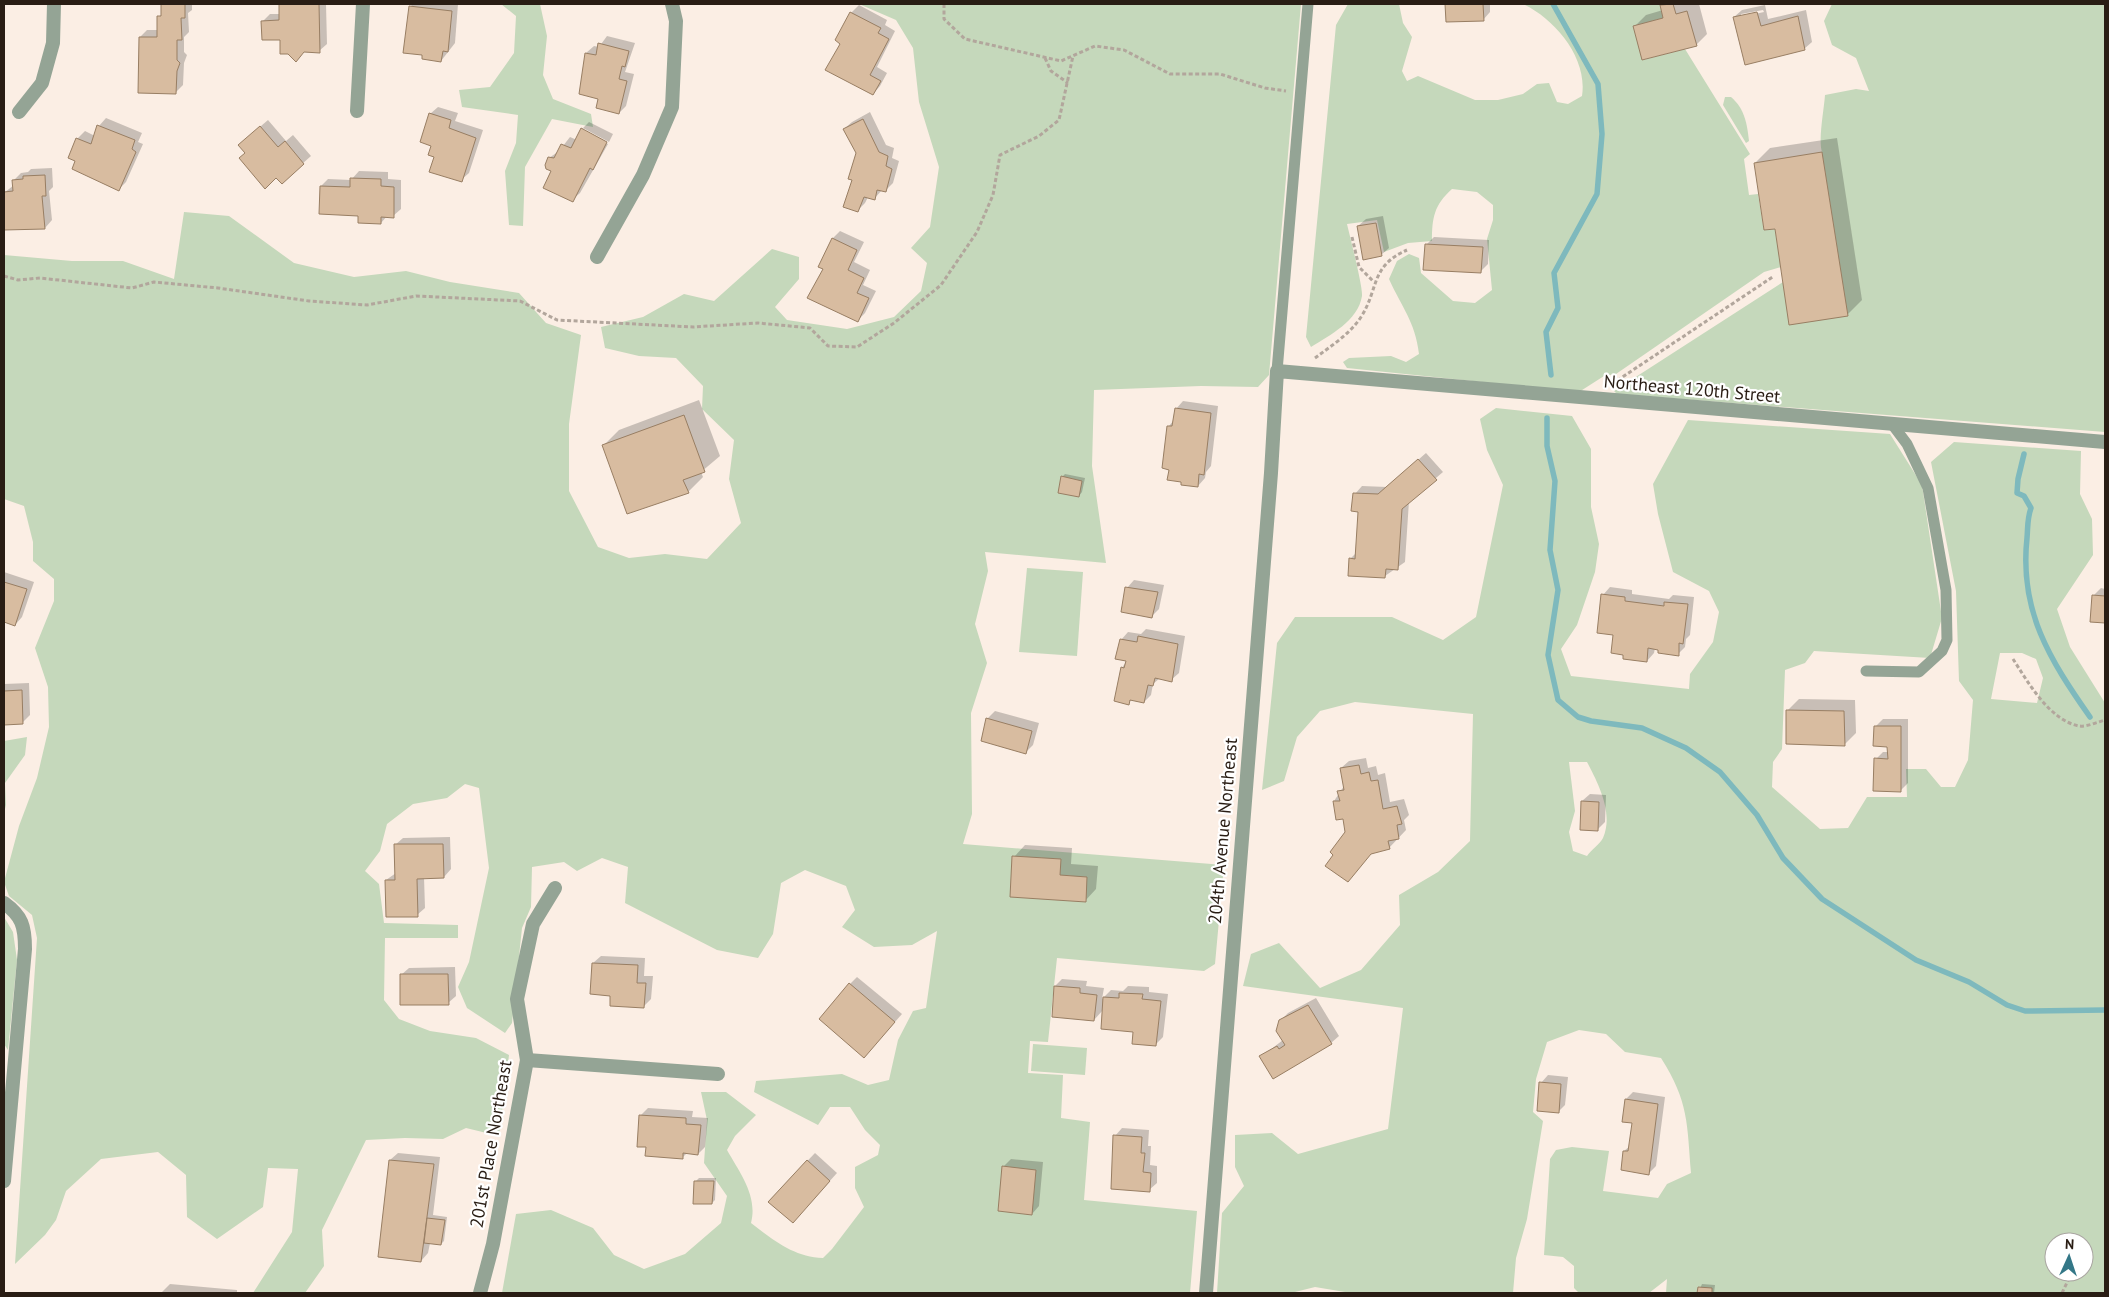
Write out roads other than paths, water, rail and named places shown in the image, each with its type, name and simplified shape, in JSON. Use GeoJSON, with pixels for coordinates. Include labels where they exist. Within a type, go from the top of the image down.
{"type":"FeatureCollection","features":[{"type":"Feature","properties":{"kind":"street"},"geometry":{"type":"LineString","coordinates":[[19,112],[42,83],[53,43],[54,4]]}},
{"type":"Feature","properties":{"kind":"street"},"geometry":{"type":"LineString","coordinates":[[357,111],[362,4]]}},
{"type":"Feature","properties":{"kind":"street"},"geometry":{"type":"LineString","coordinates":[[597,256],[643,175],[672,107],[676,21],[672,4]]}},
{"type":"Feature","properties":{"kind":"street","name":"Northeast 120th Street"},"geometry":{"type":"LineString","coordinates":[[1277,372],[2105,442]]}},
{"type":"Feature","properties":{"kind":"street","name":"204th Avenue Northeast"},"geometry":{"type":"LineString","coordinates":[[1206,1293],[1271,473],[1277,372]]}},
{"type":"Feature","properties":{"kind":"street","name":"201st Place Northeast"},"geometry":{"type":"LineString","coordinates":[[480,1293],[493,1244],[527,1060],[518,999],[533,924],[555,888]]}},
{"type":"Feature","properties":{"kind":"street"},"geometry":{"type":"LineString","coordinates":[[4,903],[17,913],[25,932],[4,1180]]}},
{"type":"Feature","properties":{"kind":"street"},"geometry":{"type":"LineString","coordinates":[[527,1060],[718,1074]]}},
{"type":"Feature","properties":{"kind":"lane"},"geometry":{"type":"LineString","coordinates":[[1277,372],[1308,4]]}},
{"type":"Feature","properties":{"kind":"lane"},"geometry":{"type":"LineString","coordinates":[[1866,671],[1919,672],[1942,651],[1947,640],[1946,590],[1928,488],[1906,444],[1892,424]]}},
{"type":"Feature","properties":{"kind":"waterway"},"geometry":{"type":"LineString","coordinates":[[1551,375],[1546,332],[1558,308],[1554,273],[1597,194],[1602,134],[1598,84],[1553,4]]}},
{"type":"Feature","properties":{"kind":"waterway"},"geometry":{"type":"LineString","coordinates":[[1547,418],[1547,446],[1555,481],[1550,550],[1558,590],[1548,655],[1558,700],[1578,717],[1591,721],[1642,728],[1686,748],[1720,772],[1757,815],[1783,858],[1822,899],[1916,960],[1969,982],[2007,1005],[2025,1011],[2105,1010]]}},
{"type":"Feature","properties":{"kind":"waterway"},"geometry":{"type":"LineString","coordinates":[[2024,454],[2017,493],[2024,496],[2031,508],[2028,523],[2026,564],[2028,589],[2033,612],[2040,634],[2050,655],[2090,717]]}}]}
